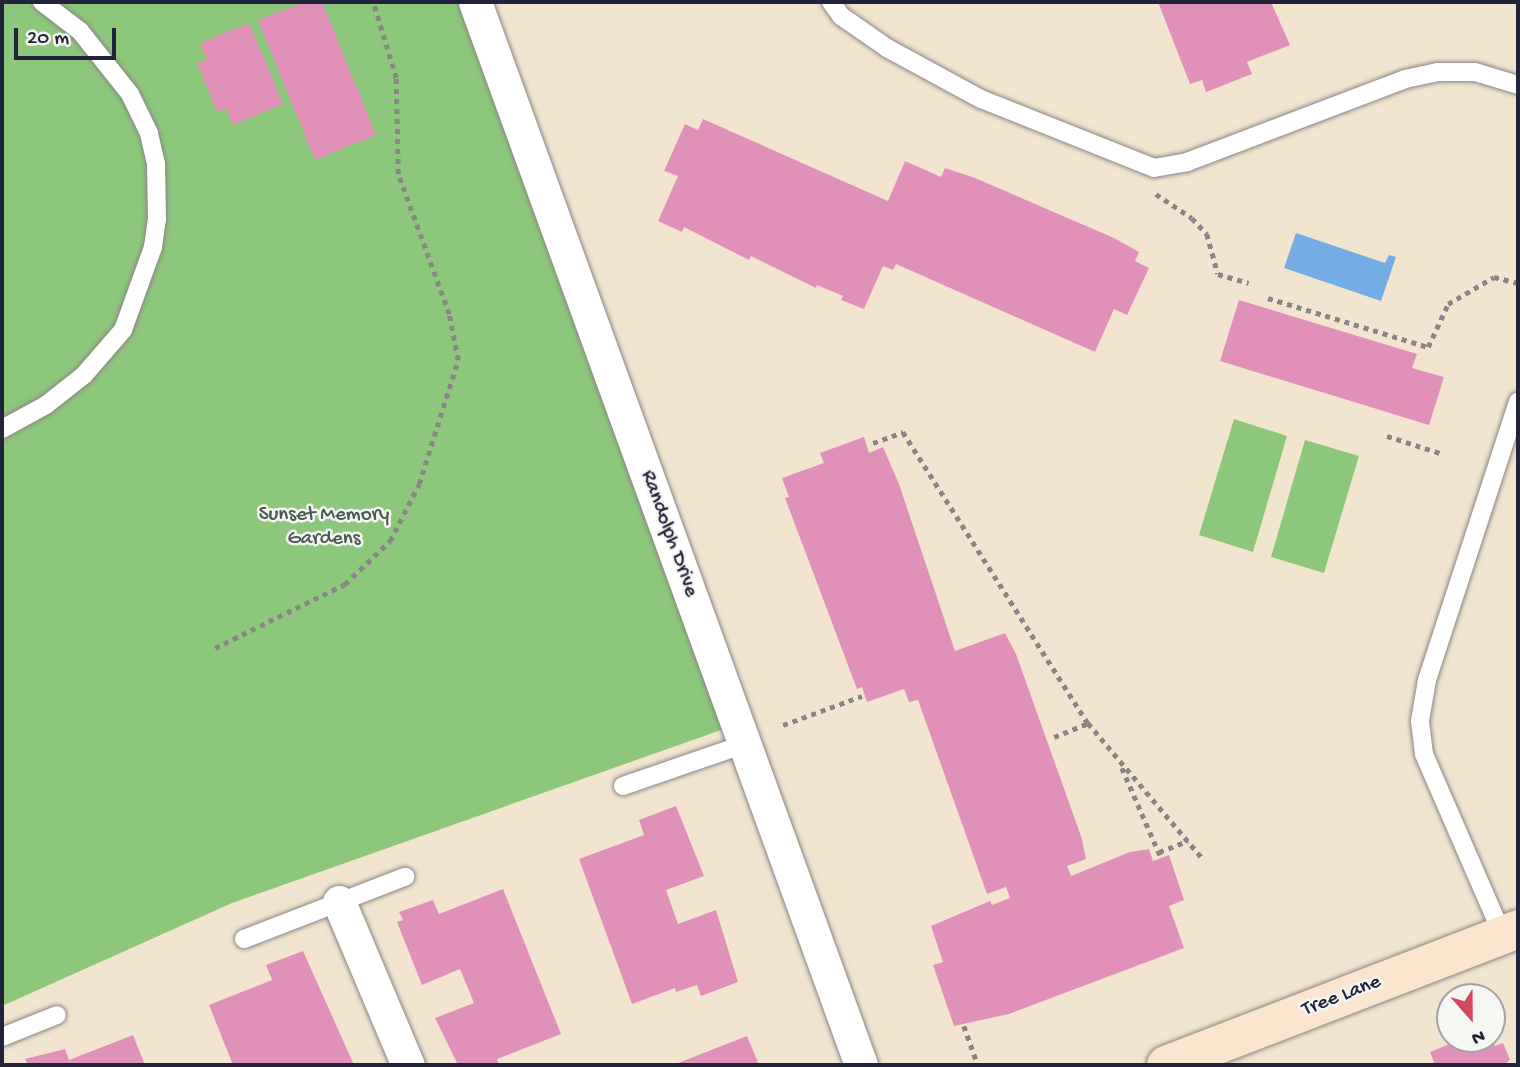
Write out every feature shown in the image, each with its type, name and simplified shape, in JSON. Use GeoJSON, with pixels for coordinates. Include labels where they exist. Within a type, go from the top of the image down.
{"type":"FeatureCollection","features":[{"type":"Feature","properties":{"kind":"street","name":"Randolph Drive"},"geometry":{"type":"LineString","coordinates":[[475,2],[862,1065]]}},
{"type":"Feature","properties":{"kind":"street"},"geometry":{"type":"LineString","coordinates":[[339,902],[408,1065]]}},
{"type":"Feature","properties":{"kind":"street","name":"Tree Lane"},"geometry":{"type":"LineString","coordinates":[[1172,1064],[1510,932]]}},
{"type":"Feature","properties":{"kind":"lane"},"geometry":{"type":"LineString","coordinates":[[2,429],[46,405],[84,375],[123,330],[153,247],[157,220],[151,143],[130,94],[80,31],[42,2]]}},
{"type":"Feature","properties":{"kind":"lane"},"geometry":{"type":"LineString","coordinates":[[831,2],[841,16],[887,48],[981,99],[1154,168],[1187,162],[1367,90],[1416,76],[1475,72],[1518,85]]}},
{"type":"Feature","properties":{"kind":"lane"},"geometry":{"type":"LineString","coordinates":[[1510,932],[1424,754],[1420,721],[1427,680],[1518,402]]}},
{"type":"Feature","properties":{"kind":"lane"},"geometry":{"type":"LineString","coordinates":[[623,786],[745,744]]}},
{"type":"Feature","properties":{"kind":"lane"},"geometry":{"type":"LineString","coordinates":[[244,939],[405,877]]}},
{"type":"Feature","properties":{"kind":"lane"},"geometry":{"type":"LineString","coordinates":[[2,1037],[57,1015]]}},
{"type":"Feature","properties":{"kind":"path"},"geometry":{"type":"LineString","coordinates":[[215,648],[345,584],[390,541],[419,484],[458,360],[449,314],[398,174],[396,78],[373,2]]}},
{"type":"Feature","properties":{"kind":"path"},"geometry":{"type":"LineString","coordinates":[[1146,188],[1174,204],[1208,234],[1218,274],[1249,283]]}},
{"type":"Feature","properties":{"kind":"path"},"geometry":{"type":"LineString","coordinates":[[1268,298],[1427,347],[1448,304],[1494,277],[1518,283]]}},
{"type":"Feature","properties":{"kind":"path"},"geometry":{"type":"LineString","coordinates":[[873,443],[903,432],[1088,723],[1202,858]]}},
{"type":"Feature","properties":{"kind":"path"},"geometry":{"type":"LineString","coordinates":[[1387,436],[1440,453]]}},
{"type":"Feature","properties":{"kind":"path"},"geometry":{"type":"LineString","coordinates":[[783,724],[862,695]]}},
{"type":"Feature","properties":{"kind":"path"},"geometry":{"type":"LineString","coordinates":[[1054,737],[1088,723]]}},
{"type":"Feature","properties":{"kind":"path"},"geometry":{"type":"LineString","coordinates":[[1120,764],[1159,854],[1188,841]]}},
{"type":"Feature","properties":{"kind":"path"},"geometry":{"type":"LineString","coordinates":[[964,1026],[978,1065]]}},
{"type":"Feature","properties":{"kind":"green space","name":"Sunset Memory Gardens"},"geometry":{"type":"Polygon","coordinates":[[[2,2],[475,2],[738,724],[232,903],[2,1006],[2,2]]]}},
{"type":"Feature","properties":{"kind":"green space"},"geometry":{"type":"Polygon","coordinates":[[[1234,419],[1287,436],[1253,552],[1199,535],[1234,419]]]}},
{"type":"Feature","properties":{"kind":"green space"},"geometry":{"type":"Polygon","coordinates":[[[1305,440],[1359,456],[1324,573],[1271,557],[1305,440]]]}},
{"type":"Feature","properties":{"kind":"water"},"geometry":{"type":"Polygon","coordinates":[[[1296,233],[1385,263],[1389,255],[1396,257],[1381,301],[1284,268],[1296,233]]]}},
{"type":"Feature","properties":{"kind":"building"},"geometry":{"type":"Polygon","coordinates":[[[305,2],[322,2],[376,135],[315,160],[258,20],[305,2]]]}},
{"type":"Feature","properties":{"kind":"building"},"geometry":{"type":"Polygon","coordinates":[[[1158,2],[1271,2],[1290,45],[1247,62],[1252,74],[1206,92],[1202,80],[1190,84],[1158,2]]]}},
{"type":"Feature","properties":{"kind":"building"},"geometry":{"type":"Polygon","coordinates":[[[249,23],[283,104],[233,125],[226,108],[217,112],[197,63],[207,60],[200,43],[249,23]]]}},
{"type":"Feature","properties":{"kind":"building"},"geometry":{"type":"Polygon","coordinates":[[[703,119],[888,201],[905,161],[941,177],[945,168],[975,178],[1114,238],[1139,252],[1135,261],[1149,268],[1127,315],[1114,309],[1095,352],[896,264],[893,270],[883,266],[864,309],[841,300],[843,296],[817,285],[816,288],[751,256],[749,260],[684,227],[682,232],[658,221],[678,176],[664,171],[685,124],[698,130],[703,119]]]}},
{"type":"Feature","properties":{"kind":"building"},"geometry":{"type":"Polygon","coordinates":[[[1239,300],[1417,354],[1412,368],[1444,377],[1429,425],[1220,361],[1239,300]]]}},
{"type":"Feature","properties":{"kind":"building"},"geometry":{"type":"Polygon","coordinates":[[[864,437],[869,453],[883,447],[899,484],[955,651],[1005,633],[1016,654],[1082,839],[1086,859],[1067,866],[1071,876],[1130,852],[1149,849],[1153,861],[1169,855],[1184,900],[1169,906],[1184,948],[1009,1014],[954,1026],[933,965],[943,962],[931,926],[990,901],[992,905],[1010,898],[1006,887],[987,894],[918,700],[909,702],[904,689],[867,702],[862,687],[857,689],[785,498],[789,497],[782,478],[824,463],[820,453],[864,437]]]}},
{"type":"Feature","properties":{"kind":"building"},"geometry":{"type":"Polygon","coordinates":[[[676,806],[704,876],[666,890],[678,924],[716,910],[738,982],[701,996],[697,985],[676,992],[675,988],[632,1004],[579,859],[644,835],[639,820],[676,806]]]}},
{"type":"Feature","properties":{"kind":"building"},"geometry":{"type":"Polygon","coordinates":[[[503,889],[561,1034],[497,1059],[499,1065],[458,1065],[435,1018],[474,1003],[460,969],[422,985],[397,922],[403,920],[399,912],[433,900],[439,914],[503,889]]]}},
{"type":"Feature","properties":{"kind":"building"},"geometry":{"type":"Polygon","coordinates":[[[303,951],[354,1065],[233,1065],[209,1005],[272,980],[266,965],[303,951]]]}},
{"type":"Feature","properties":{"kind":"building"},"geometry":{"type":"Polygon","coordinates":[[[133,1035],[145,1065],[28,1065],[25,1059],[65,1049],[69,1060],[133,1035]]]}},
{"type":"Feature","properties":{"kind":"building"},"geometry":{"type":"Polygon","coordinates":[[[747,1036],[759,1065],[673,1065],[747,1036]]]}},
{"type":"Feature","properties":{"kind":"building"},"geometry":{"type":"Polygon","coordinates":[[[1436,1050],[1436,1053],[1506,1053],[1506,1050],[1510,1060],[1503,1065],[1435,1065],[1430,1052],[1436,1050]]]}}]}
